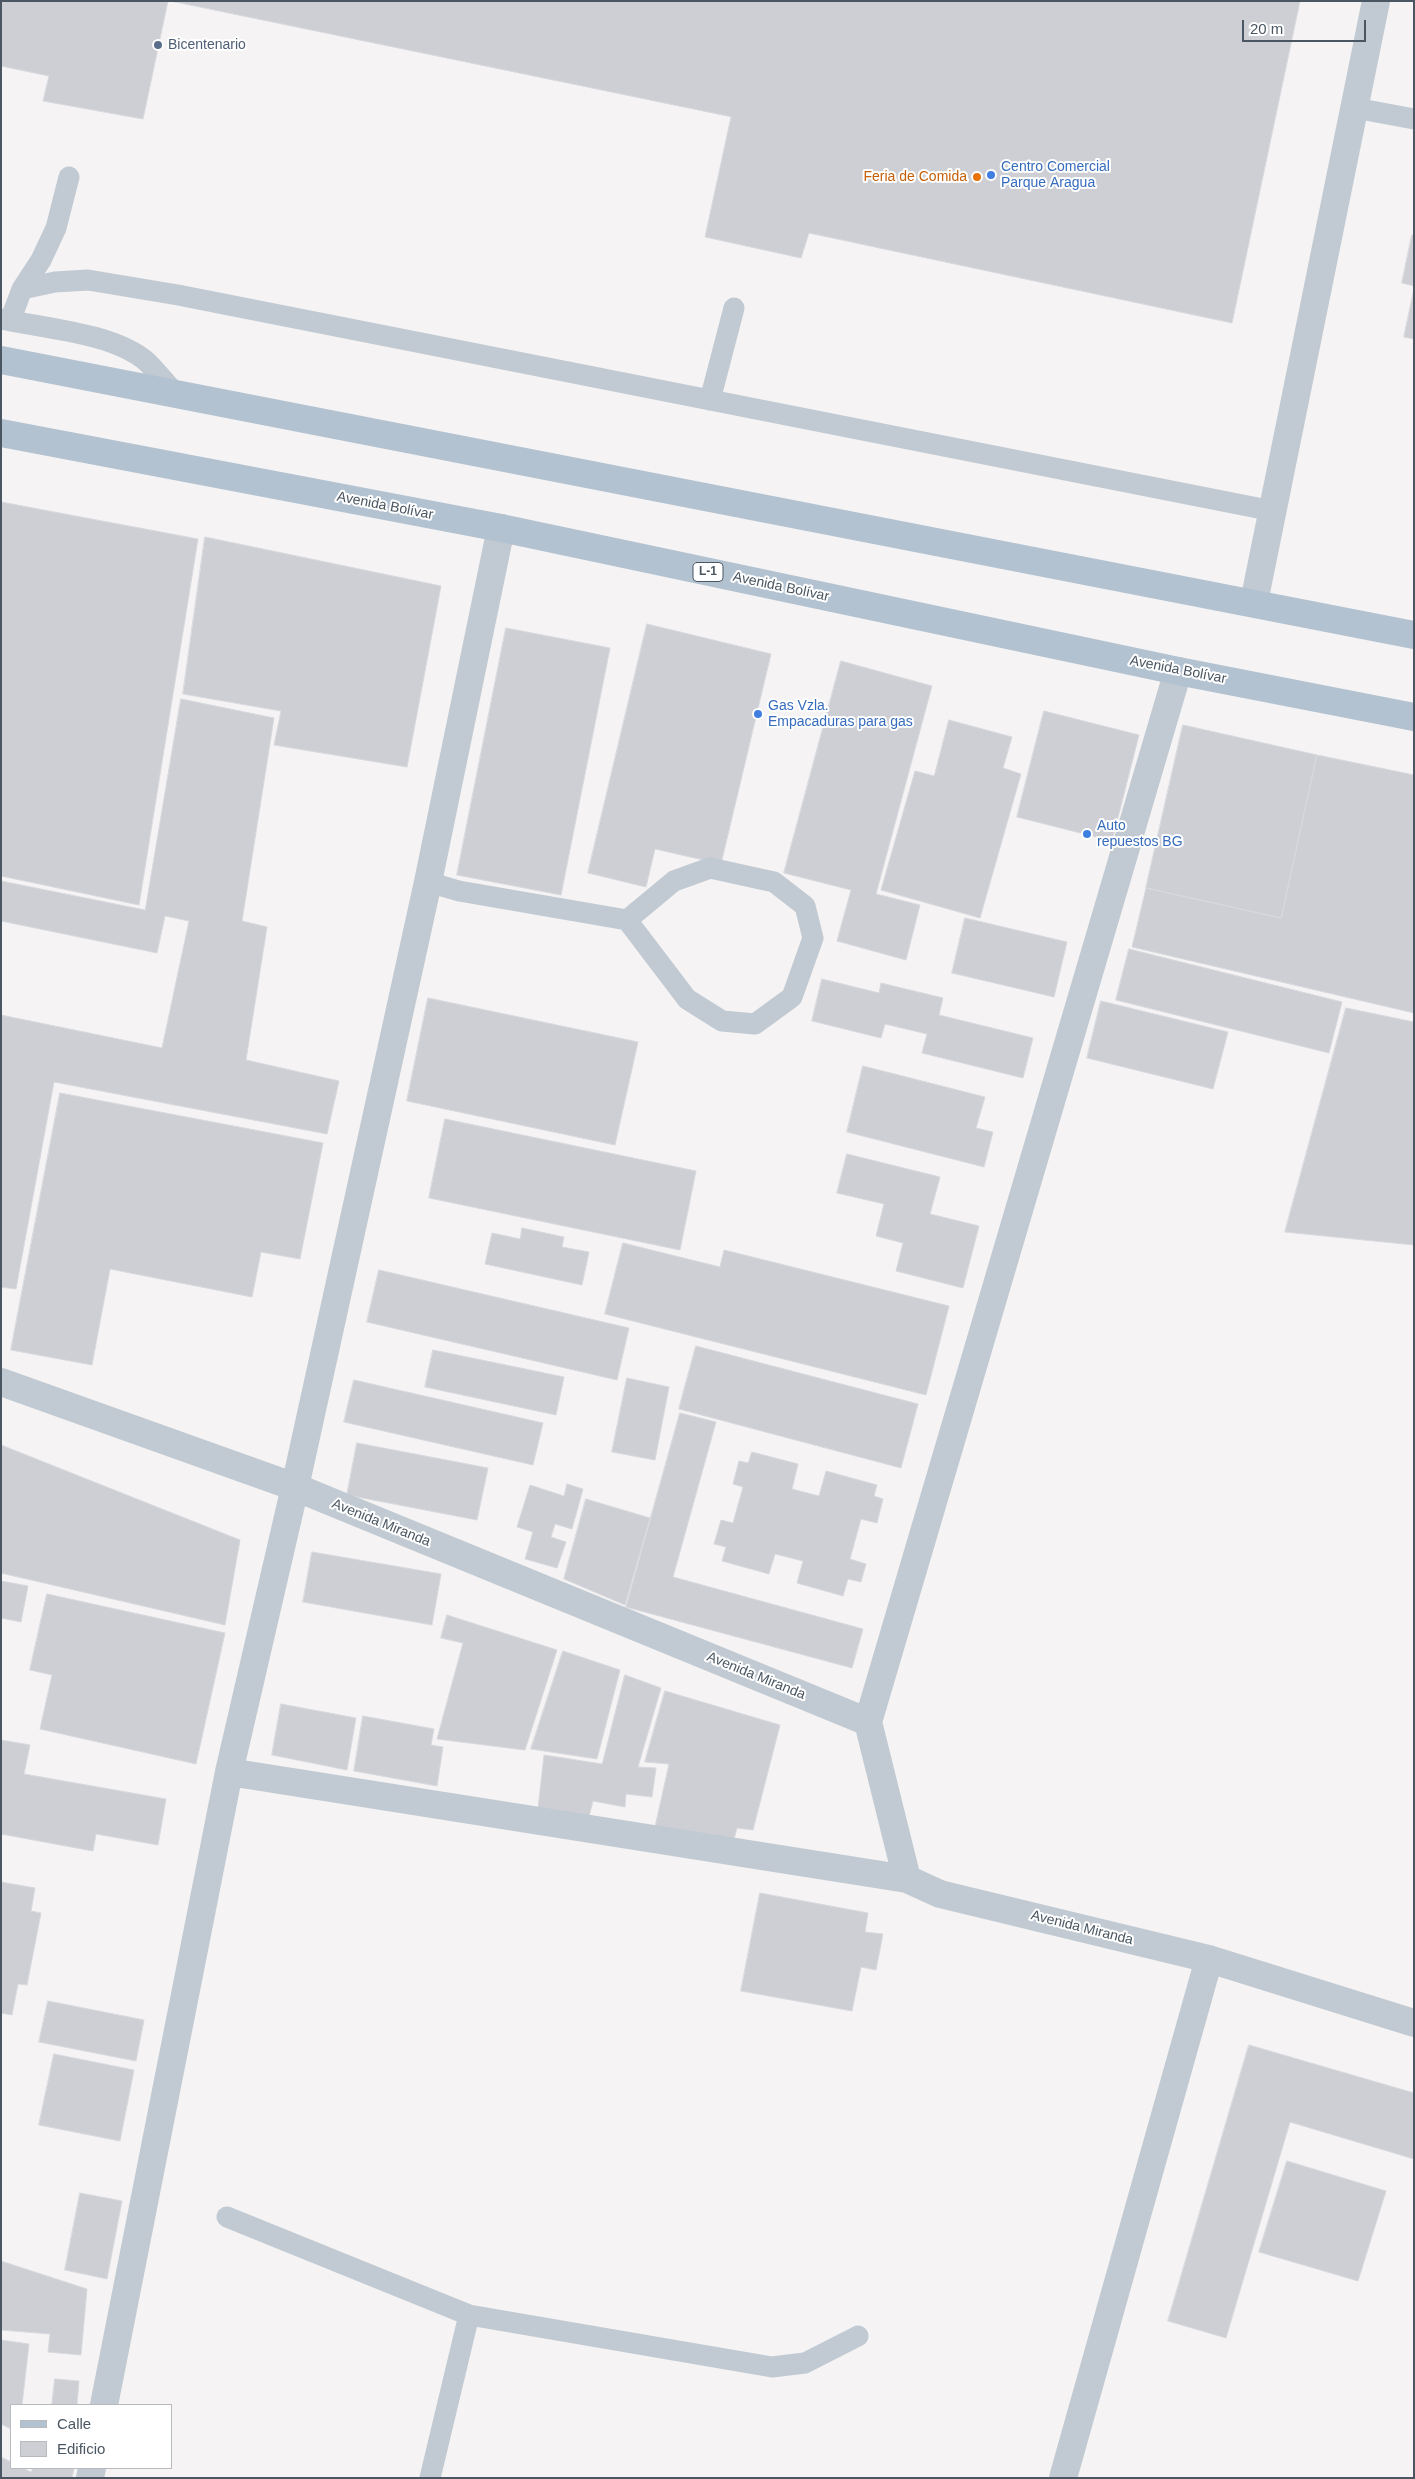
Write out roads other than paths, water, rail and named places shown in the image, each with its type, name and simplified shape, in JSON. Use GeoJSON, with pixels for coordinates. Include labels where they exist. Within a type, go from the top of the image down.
{"type":"FeatureCollection","features":[{"type":"Feature","properties":{"kind":"main road"},"geometry":{"type":"LineString","coordinates":[[1,360],[1254,602],[1414,635]]}},
{"type":"Feature","properties":{"kind":"main road","name":"Avenida Bolívar"},"geometry":{"type":"LineString","coordinates":[[1,433],[501,528],[1178,671],[1414,717]]}},
{"type":"Feature","properties":{"kind":"street"},"geometry":{"type":"LineString","coordinates":[[1254,602],[1376,1]]}},
{"type":"Feature","properties":{"kind":"street"},"geometry":{"type":"LineString","coordinates":[[104,2404],[229,1772],[295,1487],[428,882],[501,528]]}},
{"type":"Feature","properties":{"kind":"street"},"geometry":{"type":"LineString","coordinates":[[907,1879],[868,1722],[1178,671]]}},
{"type":"Feature","properties":{"kind":"street","name":"Avenida Miranda"},"geometry":{"type":"LineString","coordinates":[[1,1382],[295,1487],[868,1722]]}},
{"type":"Feature","properties":{"kind":"street","name":"Avenida Miranda"},"geometry":{"type":"LineString","coordinates":[[229,1772],[907,1879],[940,1894],[1209,1959],[1414,2023]]}},
{"type":"Feature","properties":{"kind":"street"},"geometry":{"type":"LineString","coordinates":[[1063,2478],[1209,1959]]}},
{"type":"Feature","properties":{"kind":"lane"},"geometry":{"type":"LineString","coordinates":[[1355,108],[1414,119]]}},
{"type":"Feature","properties":{"kind":"lane"},"geometry":{"type":"LineString","coordinates":[[69,177],[56,228],[41,260],[22,289],[6,320],[59,328],[113,344],[145,361],[175,393]]}},
{"type":"Feature","properties":{"kind":"lane"},"geometry":{"type":"LineString","coordinates":[[22,289],[55,282],[88,280],[178,295],[1273,511]]}},
{"type":"Feature","properties":{"kind":"lane"},"geometry":{"type":"LineString","coordinates":[[710,400],[734,308]]}},
{"type":"Feature","properties":{"kind":"lane"},"geometry":{"type":"LineString","coordinates":[[428,882],[468,893],[627,920],[687,999],[722,1021],[755,1024],[792,997],[813,938],[805,906],[774,882],[710,868],[674,881],[627,920]]}},
{"type":"Feature","properties":{"kind":"lane"},"geometry":{"type":"LineString","coordinates":[[228,2218],[469,2315],[772,2367],[805,2363],[858,2336]]}},
{"type":"Feature","properties":{"kind":"lane"},"geometry":{"type":"LineString","coordinates":[[430,2478],[469,2315]]}},
{"type":"Feature","properties":{"kind":"place","name":"Bicentenario"},"geometry":{"type":"Point","coordinates":[158,45]}},
{"type":"Feature","properties":{"kind":"place","name":"Centro Comercial Parque Aragua"},"geometry":{"type":"Point","coordinates":[991,175]}},
{"type":"Feature","properties":{"kind":"place","name":"Feria de Comida"},"geometry":{"type":"Point","coordinates":[977,177]}},
{"type":"Feature","properties":{"kind":"place","name":"Gas Vzla. Empacaduras para gas"},"geometry":{"type":"Point","coordinates":[758,714]}},
{"type":"Feature","properties":{"kind":"place","name":"Auto repuestos BG"},"geometry":{"type":"Point","coordinates":[1087,834]}}]}
